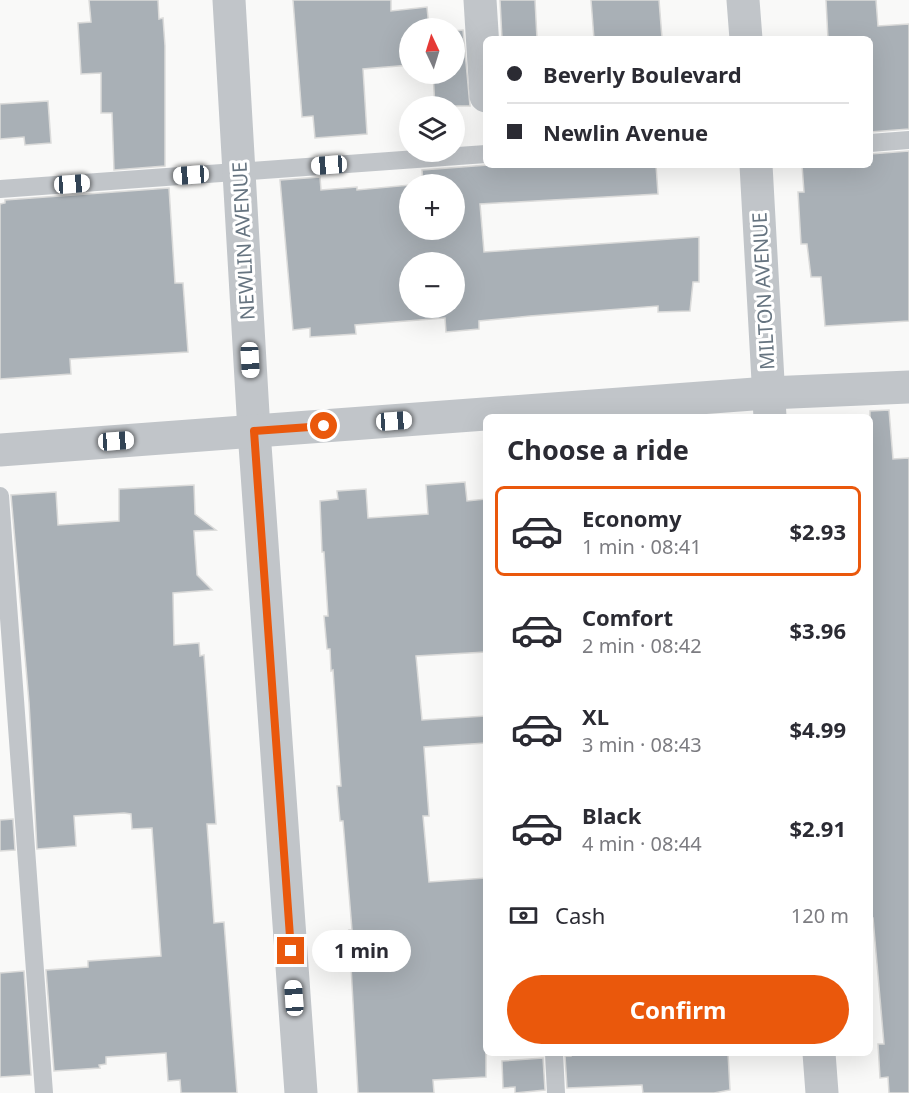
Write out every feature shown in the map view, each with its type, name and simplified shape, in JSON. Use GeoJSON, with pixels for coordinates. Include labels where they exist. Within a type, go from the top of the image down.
{"type":"FeatureCollection","features":[{"type":"Feature","properties":{"kind":"street","name":"NEWLIN AVENUE"},"geometry":{"type":"LineString","coordinates":[[229,0],[254,431],[301,1093]]}},
{"type":"Feature","properties":{"kind":"street"},"geometry":{"type":"LineString","coordinates":[[480,0],[483,48]]}},
{"type":"Feature","properties":{"kind":"street"},"geometry":{"type":"LineString","coordinates":[[743,0],[746,36]]}},
{"type":"Feature","properties":{"kind":"street","name":"MILTON AVENUE"},"geometry":{"type":"LineString","coordinates":[[756,168],[769,405]]}},
{"type":"Feature","properties":{"kind":"street"},"geometry":{"type":"LineString","coordinates":[[536,414],[769,405],[909,387]]}},
{"type":"Feature","properties":{"kind":"street"},"geometry":{"type":"LineString","coordinates":[[0,450],[483,417]]}},
{"type":"Feature","properties":{"kind":"street"},"geometry":{"type":"LineString","coordinates":[[819,1056],[822,1093]]}},
{"type":"Feature","properties":{"kind":"lane"},"geometry":{"type":"LineString","coordinates":[[873,143],[909,140]]}},
{"type":"Feature","properties":{"kind":"lane"},"geometry":{"type":"LineString","coordinates":[[0,189],[483,154]]}},
{"type":"Feature","properties":{"kind":"lane"},"geometry":{"type":"LineString","coordinates":[[0,506],[44,1093]]}},
{"type":"Feature","properties":{"kind":"lane"},"geometry":{"type":"LineString","coordinates":[[554,1056],[556,1093]]}},
{"type":"Feature","properties":{"kind":"building"},"geometry":{"type":"Polygon","coordinates":[[[89,0],[158,0],[159,19],[163,18],[165,46],[165,166],[114,170],[112,113],[101,113],[101,73],[81,74],[78,23],[91,22],[89,0]]]}},
{"type":"Feature","properties":{"kind":"building"},"geometry":{"type":"Polygon","coordinates":[[[293,0],[391,0],[391,11],[427,7],[428,18],[399,18],[399,66],[363,69],[367,134],[315,138],[313,116],[302,117],[293,0]]]}},
{"type":"Feature","properties":{"kind":"building"},"geometry":{"type":"Polygon","coordinates":[[[500,0],[535,0],[537,36],[502,36],[500,0]]]}},
{"type":"Feature","properties":{"kind":"building"},"geometry":{"type":"Polygon","coordinates":[[[591,0],[659,0],[662,36],[594,36],[591,0]]]}},
{"type":"Feature","properties":{"kind":"building"},"geometry":{"type":"Polygon","coordinates":[[[826,0],[876,0],[878,26],[909,24],[909,129],[873,132],[873,36],[828,36],[826,0]]]}},
{"type":"Feature","properties":{"kind":"building"},"geometry":{"type":"Polygon","coordinates":[[[465,52],[470,106],[465,106],[465,96],[434,96],[434,84],[465,84],[465,52]]]}},
{"type":"Feature","properties":{"kind":"building"},"geometry":{"type":"Polygon","coordinates":[[[48,101],[51,143],[25,145],[24,137],[0,139],[0,104],[48,101]]]}},
{"type":"Feature","properties":{"kind":"building"},"geometry":{"type":"Polygon","coordinates":[[[909,151],[909,321],[825,326],[821,277],[811,277],[807,244],[801,244],[798,192],[804,192],[802,168],[873,168],[873,154],[909,151]]]}},
{"type":"Feature","properties":{"kind":"building"},"geometry":{"type":"Polygon","coordinates":[[[483,165],[483,168],[656,168],[658,194],[480,204],[484,252],[699,237],[699,282],[693,282],[690,311],[658,312],[658,306],[530,316],[479,321],[479,329],[446,332],[445,318],[355,325],[356,334],[310,337],[310,328],[293,330],[280,180],[320,177],[321,190],[357,187],[357,190],[399,186],[399,240],[465,240],[465,174],[422,174],[422,170],[483,165]]]}},
{"type":"Feature","properties":{"kind":"building"},"geometry":{"type":"Polygon","coordinates":[[[169,188],[175,283],[183,283],[188,352],[70,359],[71,374],[0,379],[0,204],[5,203],[5,200],[169,188]]]}},
{"type":"Feature","properties":{"kind":"building"},"geometry":{"type":"Polygon","coordinates":[[[889,410],[893,459],[909,458],[909,1093],[889,1093],[888,1077],[880,1078],[878,1044],[884,1044],[873,918],[873,414],[870,414],[870,411],[889,410]]]}},
{"type":"Feature","properties":{"kind":"building"},"geometry":{"type":"Polygon","coordinates":[[[465,482],[467,501],[483,499],[483,652],[416,656],[422,720],[483,716],[483,743],[424,747],[429,816],[423,816],[429,882],[483,878],[483,1056],[486,1056],[486,1077],[433,1080],[434,1093],[358,1093],[349,930],[352,930],[343,821],[340,821],[337,786],[341,786],[333,670],[331,671],[330,649],[327,649],[324,616],[328,616],[320,501],[338,499],[337,491],[366,489],[368,518],[428,514],[426,485],[465,482]]]}},
{"type":"Feature","properties":{"kind":"building"},"geometry":{"type":"Polygon","coordinates":[[[194,485],[195,514],[216,530],[194,531],[197,575],[212,590],[173,593],[174,645],[199,643],[200,656],[204,655],[216,824],[207,824],[214,923],[224,922],[237,1093],[181,1093],[180,1080],[168,1081],[166,1053],[106,1057],[106,1064],[99,1065],[100,1068],[54,1071],[46,970],[88,967],[88,961],[161,956],[152,828],[132,829],[131,814],[74,816],[76,846],[37,849],[29,702],[11,495],[56,492],[58,525],[119,521],[119,489],[194,485]]]}},
{"type":"Feature","properties":{"kind":"building"},"geometry":{"type":"Polygon","coordinates":[[[13,819],[15,850],[0,851],[0,820],[13,819]]]}},
{"type":"Feature","properties":{"kind":"building"},"geometry":{"type":"Polygon","coordinates":[[[24,971],[31,1075],[0,1077],[0,973],[24,971]]]}},
{"type":"Feature","properties":{"kind":"building"},"geometry":{"type":"Polygon","coordinates":[[[565,1056],[728,1056],[730,1090],[714,1093],[643,1093],[642,1085],[567,1088],[565,1056]]]}},
{"type":"Feature","properties":{"kind":"building"},"geometry":{"type":"Polygon","coordinates":[[[543,1058],[545,1090],[515,1093],[515,1087],[503,1088],[502,1061],[543,1058]]]}},
{"type":"Feature","properties":{"kind":"route"},"geometry":{"type":"LineString","coordinates":[[291,951],[254,431],[324,426]]}}]}
